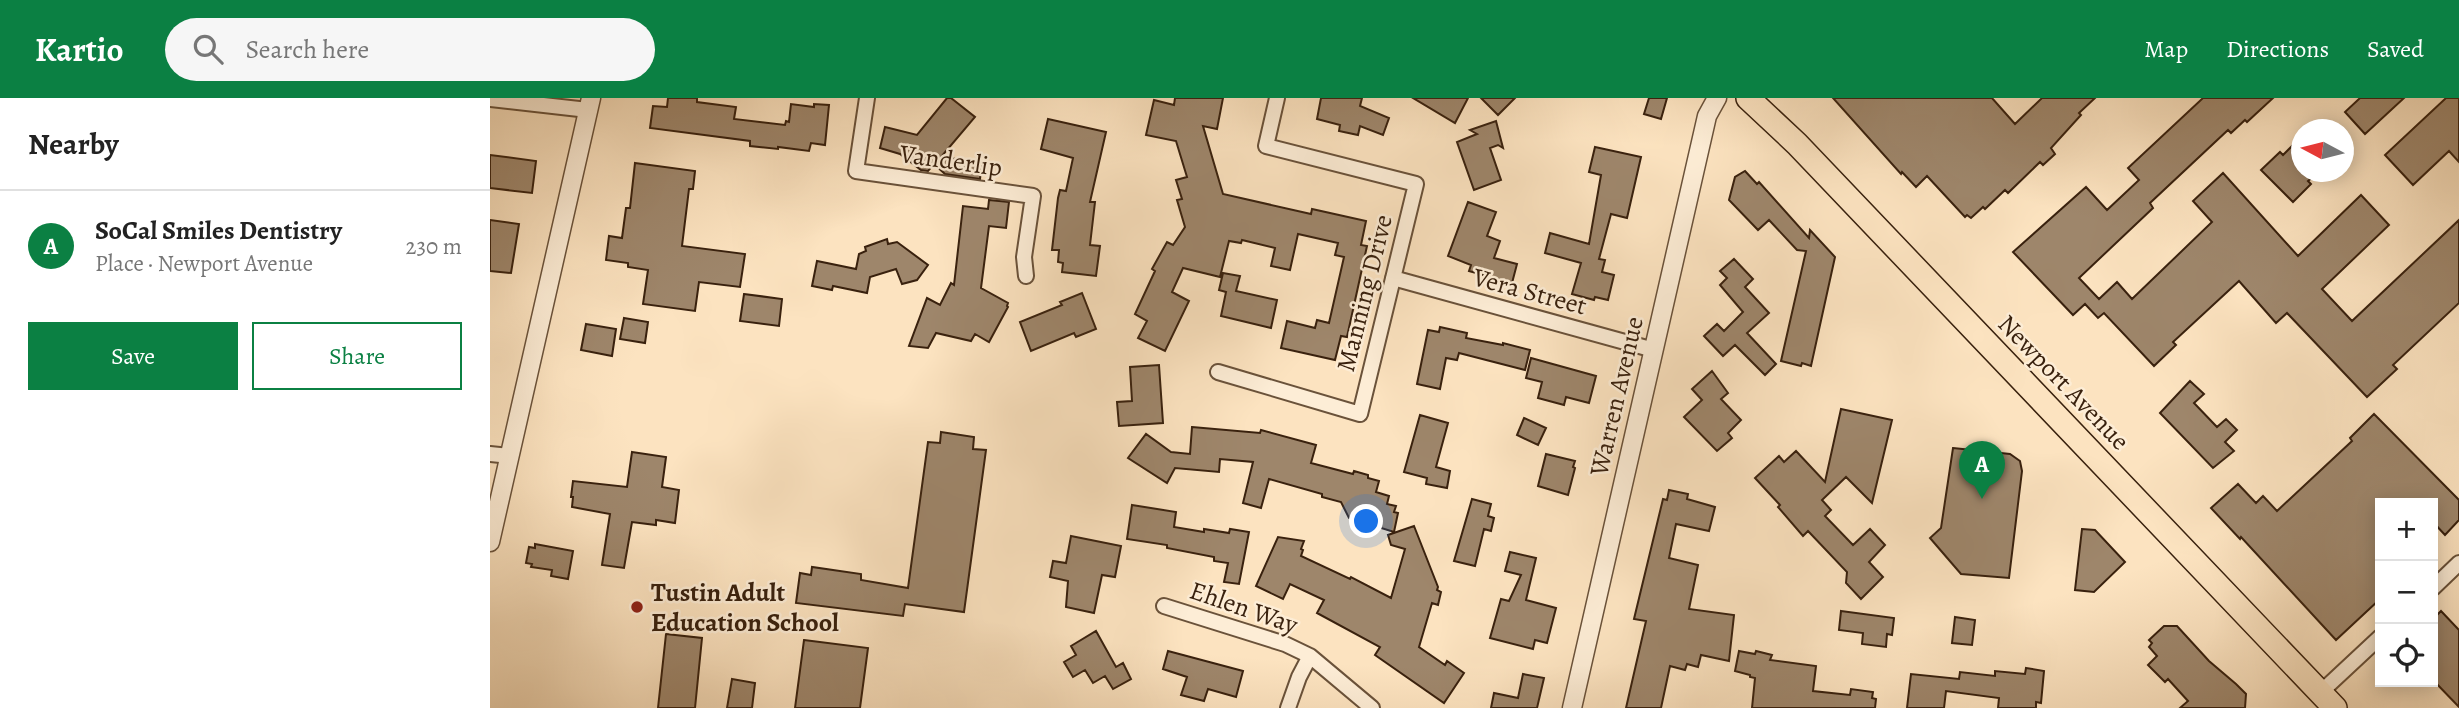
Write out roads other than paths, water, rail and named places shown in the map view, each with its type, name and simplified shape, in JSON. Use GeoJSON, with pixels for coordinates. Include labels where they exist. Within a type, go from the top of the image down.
{"type":"FeatureCollection","features":[{"type":"Feature","properties":{"kind":"main road","name":"Newport Avenue"},"geometry":{"type":"LineString","coordinates":[[1748,98],[1797,144],[2328,700]]}},
{"type":"Feature","properties":{"kind":"street","name":"Vanderlip"},"geometry":{"type":"LineString","coordinates":[[867,98],[856,171],[1032,196],[1024,257],[1026,276]]}},
{"type":"Feature","properties":{"kind":"street","name":"Manning Drive"},"geometry":{"type":"LineString","coordinates":[[1218,372],[1360,414],[1416,184],[1266,146],[1277,98]]}},
{"type":"Feature","properties":{"kind":"street","name":"Warren Avenue"},"geometry":{"type":"LineString","coordinates":[[1572,708],[1707,116],[1717,98]]}},
{"type":"Feature","properties":{"kind":"street"},"geometry":{"type":"LineString","coordinates":[[490,99],[590,104],[490,542]]}},
{"type":"Feature","properties":{"kind":"street","name":"Vera Street"},"geometry":{"type":"LineString","coordinates":[[1393,278],[1654,350]]}},
{"type":"Feature","properties":{"kind":"street"},"geometry":{"type":"LineString","coordinates":[[490,454],[510,456]]}},
{"type":"Feature","properties":{"kind":"street"},"geometry":{"type":"LineString","coordinates":[[2438,583],[2459,563]]}},
{"type":"Feature","properties":{"kind":"street","name":"Ehlen Way"},"geometry":{"type":"LineString","coordinates":[[1164,606],[1285,644],[1310,656],[1372,708]]}},
{"type":"Feature","properties":{"kind":"street"},"geometry":{"type":"LineString","coordinates":[[2328,700],[2375,643]]}},
{"type":"Feature","properties":{"kind":"street"},"geometry":{"type":"LineString","coordinates":[[1288,708],[1310,656]]}},
{"type":"Feature","properties":{"kind":"place","name":"SoCal Smiles Dentistry"},"geometry":{"type":"Point","coordinates":[1982,499]}},
{"type":"Feature","properties":{"kind":"place","name":"Tustin Adult Education School"},"geometry":{"type":"Point","coordinates":[637,607]}}]}
